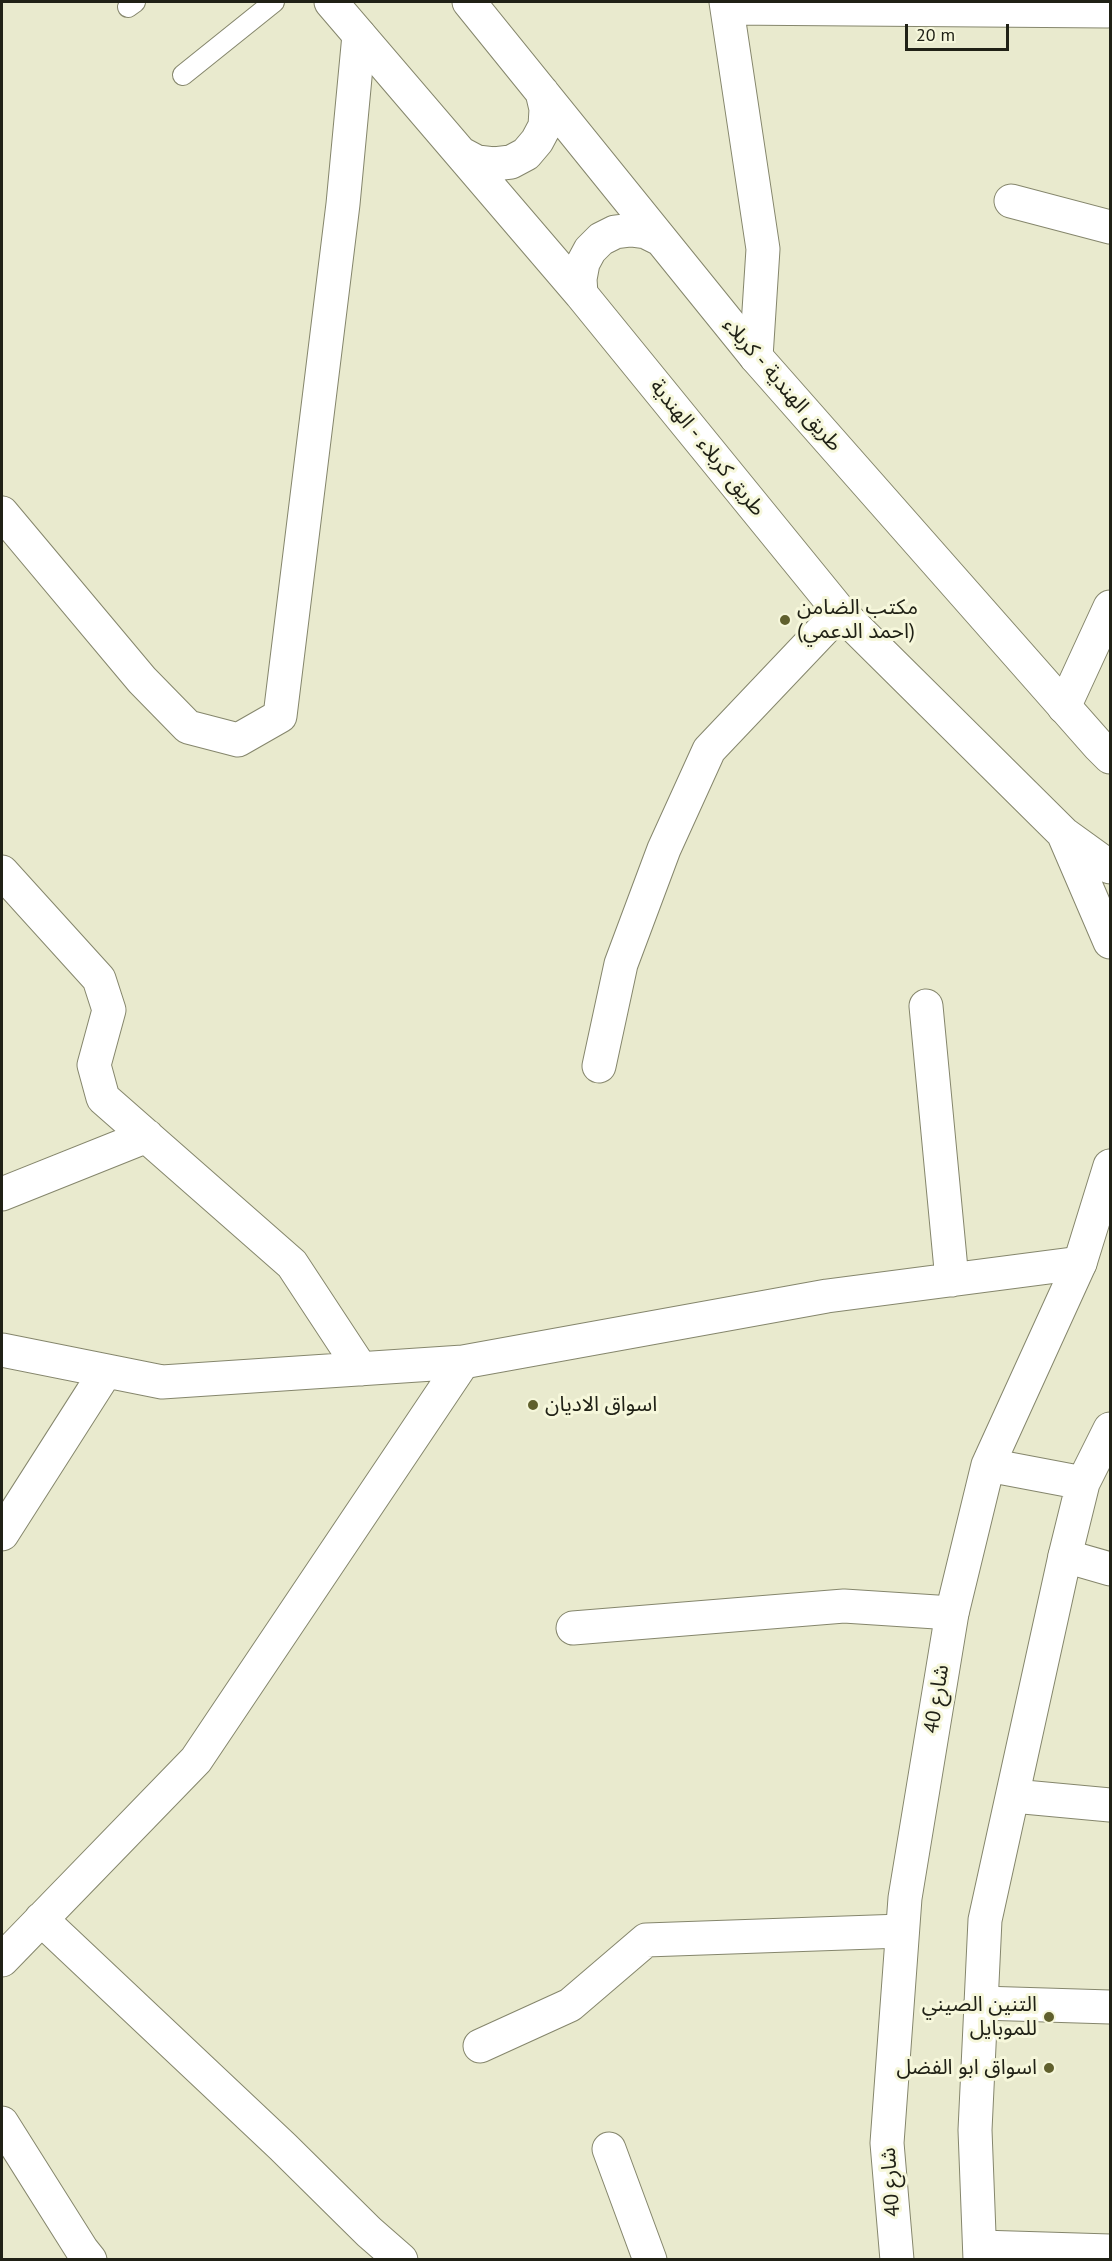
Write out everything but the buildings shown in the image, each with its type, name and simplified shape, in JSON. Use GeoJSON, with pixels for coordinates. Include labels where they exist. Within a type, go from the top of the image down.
{"type":"FeatureCollection","features":[{"type":"Feature","properties":{"kind":"street","name":"طريق كربلاء - الهندية"},"geometry":{"type":"LineString","coordinates":[[331,2],[582,294],[840,612],[1064,834],[1110,867]]}},
{"type":"Feature","properties":{"kind":"street","name":"طريق الهندية - كربلاء"},"geometry":{"type":"LineString","coordinates":[[469,2],[756,357],[1110,757]]}},
{"type":"Feature","properties":{"kind":"street"},"geometry":{"type":"LineString","coordinates":[[756,357],[763,249],[727,5],[1108,11]]}},
{"type":"Feature","properties":{"kind":"street"},"geometry":{"type":"LineString","coordinates":[[2,513],[142,680],[188,727],[238,740],[280,717],[343,204],[359,35]]}},
{"type":"Feature","properties":{"kind":"street"},"geometry":{"type":"LineString","coordinates":[[462,154],[477,162],[494,164],[511,162],[526,154],[537,141],[544,126],[546,109],[542,92]]}},
{"type":"Feature","properties":{"kind":"street"},"geometry":{"type":"LineString","coordinates":[[1011,201],[1110,226]]}},
{"type":"Feature","properties":{"kind":"street"},"geometry":{"type":"LineString","coordinates":[[582,294],[580,279],[583,263],[590,250],[601,239],[615,232],[631,230],[646,232],[660,239]]}},
{"type":"Feature","properties":{"kind":"street"},"geometry":{"type":"LineString","coordinates":[[1064,707],[1110,607]]}},
{"type":"Feature","properties":{"kind":"street"},"geometry":{"type":"LineString","coordinates":[[598,1066],[621,964],[664,849],[709,750],[840,612]]}},
{"type":"Feature","properties":{"kind":"street"},"geometry":{"type":"LineString","coordinates":[[1064,834],[1110,942]]}},
{"type":"Feature","properties":{"kind":"street"},"geometry":{"type":"LineString","coordinates":[[2,872],[99,979],[109,1010],[94,1065],[103,1098],[292,1264],[361,1369]]}},
{"type":"Feature","properties":{"kind":"street"},"geometry":{"type":"LineString","coordinates":[[926,1006],[952,1280]]}},
{"type":"Feature","properties":{"kind":"street"},"geometry":{"type":"LineString","coordinates":[[2,1194],[147,1136]]}},
{"type":"Feature","properties":{"kind":"street","name":"شارع 40"},"geometry":{"type":"LineString","coordinates":[[897,2259],[887,2143],[904,1898],[952,1613],[988,1465],[1080,1263],[1110,1166]]}},
{"type":"Feature","properties":{"kind":"street"},"geometry":{"type":"LineString","coordinates":[[2,1350],[162,1382],[463,1362],[827,1296],[1080,1263]]}},
{"type":"Feature","properties":{"kind":"street"},"geometry":{"type":"LineString","coordinates":[[2,1960],[196,1760],[463,1362]]}},
{"type":"Feature","properties":{"kind":"street"},"geometry":{"type":"LineString","coordinates":[[2,1534],[106,1371]]}},
{"type":"Feature","properties":{"kind":"street"},"geometry":{"type":"LineString","coordinates":[[1110,1429],[1083,1483],[985,1920],[975,2130],[980,2253],[1110,2251]]}},
{"type":"Feature","properties":{"kind":"street"},"geometry":{"type":"LineString","coordinates":[[988,1465],[1083,1483]]}},
{"type":"Feature","properties":{"kind":"street"},"geometry":{"type":"LineString","coordinates":[[1065,1556],[1110,1569]]}},
{"type":"Feature","properties":{"kind":"street"},"geometry":{"type":"LineString","coordinates":[[573,1628],[844,1606],[952,1613]]}},
{"type":"Feature","properties":{"kind":"street"},"geometry":{"type":"LineString","coordinates":[[1013,1796],[1110,1805]]}},
{"type":"Feature","properties":{"kind":"street"},"geometry":{"type":"LineString","coordinates":[[41,1919],[283,2147],[369,2232],[401,2259]]}},
{"type":"Feature","properties":{"kind":"street"},"geometry":{"type":"LineString","coordinates":[[480,2046],[570,2005],[646,1940],[902,1931]]}},
{"type":"Feature","properties":{"kind":"street"},"geometry":{"type":"LineString","coordinates":[[981,2003],[1110,2007]]}},
{"type":"Feature","properties":{"kind":"street"},"geometry":{"type":"LineString","coordinates":[[2,2123],[82,2250],[90,2259]]}},
{"type":"Feature","properties":{"kind":"street"},"geometry":{"type":"LineString","coordinates":[[609,2149],[650,2259]]}},
{"type":"Feature","properties":{"kind":"lane"},"geometry":{"type":"LineString","coordinates":[[183,75],[274,2]]}},
{"type":"Feature","properties":{"kind":"place","name":"مكتب الضامن (احمد الدعمي)"},"geometry":{"type":"Point","coordinates":[785,620]}},
{"type":"Feature","properties":{"kind":"place","name":"اسواق الاديان"},"geometry":{"type":"Point","coordinates":[533,1405]}},
{"type":"Feature","properties":{"kind":"place","name":"التنين الصيني للموبايل"},"geometry":{"type":"Point","coordinates":[1049,2017]}},
{"type":"Feature","properties":{"kind":"place","name":"اسواق ابو الفضل"},"geometry":{"type":"Point","coordinates":[1049,2068]}}]}
